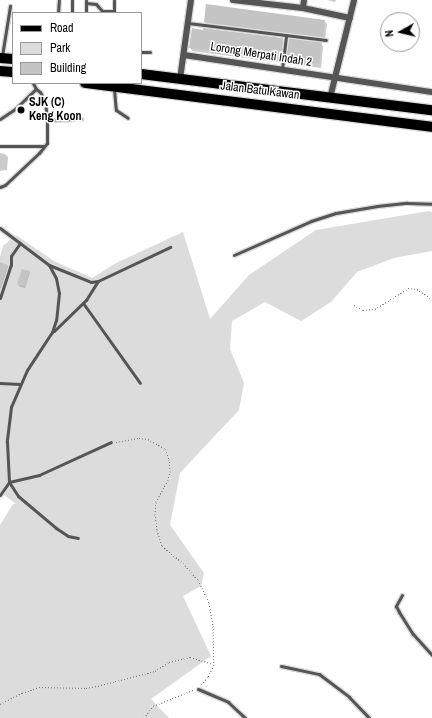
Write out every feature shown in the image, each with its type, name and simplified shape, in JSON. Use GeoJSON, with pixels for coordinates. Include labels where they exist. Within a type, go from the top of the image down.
{"type":"FeatureCollection","features":[{"type":"Feature","properties":{"kind":"main road"},"geometry":{"type":"LineString","coordinates":[[1,58],[12,59]]}},
{"type":"Feature","properties":{"kind":"main road"},"geometry":{"type":"LineString","coordinates":[[0,71],[12,72]]}},
{"type":"Feature","properties":{"kind":"main road","name":"Jalan Batu Kawan"},"geometry":{"type":"LineString","coordinates":[[142,74],[432,110]]}},
{"type":"Feature","properties":{"kind":"main road","name":"Jalan Batu Kawan"},"geometry":{"type":"LineString","coordinates":[[92,84],[432,126]]}},
{"type":"Feature","properties":{"kind":"street"},"geometry":{"type":"LineString","coordinates":[[180,79],[191,0]]}},
{"type":"Feature","properties":{"kind":"street"},"geometry":{"type":"LineString","coordinates":[[233,0],[276,3],[350,18]]}},
{"type":"Feature","properties":{"kind":"street"},"geometry":{"type":"LineString","coordinates":[[303,8],[304,0]]}},
{"type":"Feature","properties":{"kind":"street"},"geometry":{"type":"LineString","coordinates":[[330,98],[354,0]]}},
{"type":"Feature","properties":{"kind":"street","name":"Lorong Merpati Indah 2"},"geometry":{"type":"LineString","coordinates":[[184,55],[432,92]]}},
{"type":"Feature","properties":{"kind":"lane"},"geometry":{"type":"LineString","coordinates":[[58,0],[58,12]]}},
{"type":"Feature","properties":{"kind":"lane"},"geometry":{"type":"LineString","coordinates":[[72,0],[72,12]]}},
{"type":"Feature","properties":{"kind":"lane"},"geometry":{"type":"LineString","coordinates":[[86,12],[86,1],[96,4],[102,11],[114,12],[114,0]]}},
{"type":"Feature","properties":{"kind":"lane"},"geometry":{"type":"LineString","coordinates":[[1,58],[10,6]]}},
{"type":"Feature","properties":{"kind":"lane"},"geometry":{"type":"LineString","coordinates":[[188,23],[326,40]]}},
{"type":"Feature","properties":{"kind":"lane"},"geometry":{"type":"LineString","coordinates":[[282,69],[286,36]]}},
{"type":"Feature","properties":{"kind":"lane"},"geometry":{"type":"LineString","coordinates":[[142,52],[150,52]]}},
{"type":"Feature","properties":{"kind":"lane"},"geometry":{"type":"LineString","coordinates":[[0,187],[5,185],[35,157],[44,146],[48,137],[45,101],[34,84]]}},
{"type":"Feature","properties":{"kind":"lane"},"geometry":{"type":"LineString","coordinates":[[115,87],[116,110],[128,118]]}},
{"type":"Feature","properties":{"kind":"lane"},"geometry":{"type":"LineString","coordinates":[[0,119],[15,109],[36,89]]}},
{"type":"Feature","properties":{"kind":"lane"},"geometry":{"type":"LineString","coordinates":[[47,120],[81,119]]}},
{"type":"Feature","properties":{"kind":"lane"},"geometry":{"type":"LineString","coordinates":[[0,146],[44,146]]}},
{"type":"Feature","properties":{"kind":"lane"},"geometry":{"type":"LineString","coordinates":[[234,255],[311,221],[336,213],[377,206],[407,203],[432,204]]}},
{"type":"Feature","properties":{"kind":"lane"},"geometry":{"type":"LineString","coordinates":[[0,228],[49,265],[91,282],[98,281],[170,247]]}},
{"type":"Feature","properties":{"kind":"lane"},"geometry":{"type":"LineString","coordinates":[[0,298],[11,265],[11,256],[20,243]]}},
{"type":"Feature","properties":{"kind":"lane"},"geometry":{"type":"LineString","coordinates":[[49,265],[56,278],[59,293],[56,320],[52,332],[20,384],[8,418],[7,442],[10,482],[18,496],[56,528],[68,536],[78,538]]}},
{"type":"Feature","properties":{"kind":"lane"},"geometry":{"type":"LineString","coordinates":[[52,332],[94,291],[98,281]]}},
{"type":"Feature","properties":{"kind":"lane"},"geometry":{"type":"LineString","coordinates":[[83,303],[140,383]]}},
{"type":"Feature","properties":{"kind":"lane"},"geometry":{"type":"LineString","coordinates":[[0,383],[20,384]]}},
{"type":"Feature","properties":{"kind":"lane"},"geometry":{"type":"LineString","coordinates":[[0,495],[10,482],[39,475],[111,442]]}},
{"type":"Feature","properties":{"kind":"lane"},"geometry":{"type":"LineString","coordinates":[[402,595],[396,606],[399,612],[413,634],[432,655]]}},
{"type":"Feature","properties":{"kind":"lane"},"geometry":{"type":"LineString","coordinates":[[281,666],[319,674],[349,697],[369,718]]}},
{"type":"Feature","properties":{"kind":"lane"},"geometry":{"type":"LineString","coordinates":[[198,689],[228,702],[245,718]]}},
{"type":"Feature","properties":{"kind":"path"},"geometry":{"type":"LineString","coordinates":[[354,305],[363,310],[375,309],[408,288],[417,289],[432,299]]}},
{"type":"Feature","properties":{"kind":"path"},"geometry":{"type":"LineString","coordinates":[[111,442],[139,438],[148,439],[165,449],[169,459],[170,471],[156,502],[155,514],[162,546],[183,563],[198,580],[209,603],[213,626],[214,664],[208,677],[198,689],[153,706],[144,718]]}},
{"type":"Feature","properties":{"kind":"path"},"geometry":{"type":"LineString","coordinates":[[0,704],[22,693],[39,687],[86,688],[102,685],[156,671],[169,662],[190,657],[214,664]]}},
{"type":"Feature","properties":{"kind":"green space"},"geometry":{"type":"Polygon","coordinates":[[[429,211],[432,212],[432,251],[394,258],[357,272],[331,302],[301,321],[265,302],[232,321],[230,349],[244,383],[239,410],[180,473],[170,525],[204,573],[201,586],[183,596],[211,656],[151,699],[169,718],[0,718],[0,525],[13,504],[16,504],[0,492],[0,257],[3,246],[16,235],[54,261],[92,278],[116,263],[183,232],[210,319],[249,275],[316,230],[429,211]]]}},
{"type":"Feature","properties":{"kind":"building"},"geometry":{"type":"Polygon","coordinates":[[[206,4],[325,20],[323,37],[204,22],[206,4]]]}},
{"type":"Feature","properties":{"kind":"building"},"geometry":{"type":"Polygon","coordinates":[[[192,28],[203,30],[203,28],[283,38],[280,59],[189,48],[192,28]]]}},
{"type":"Feature","properties":{"kind":"building"},"geometry":{"type":"Polygon","coordinates":[[[289,38],[322,42],[319,64],[286,60],[289,38]]]}},
{"type":"Feature","properties":{"kind":"building"},"geometry":{"type":"Polygon","coordinates":[[[0,262],[8,265],[0,289],[0,262]]]}},
{"type":"Feature","properties":{"kind":"building"},"geometry":{"type":"Polygon","coordinates":[[[22,269],[30,271],[25,287],[17,284],[22,269]]]}},
{"type":"Feature","properties":{"kind":"place","name":"SJK (C) Keng Koon"},"geometry":{"type":"Point","coordinates":[21,110]}}]}
